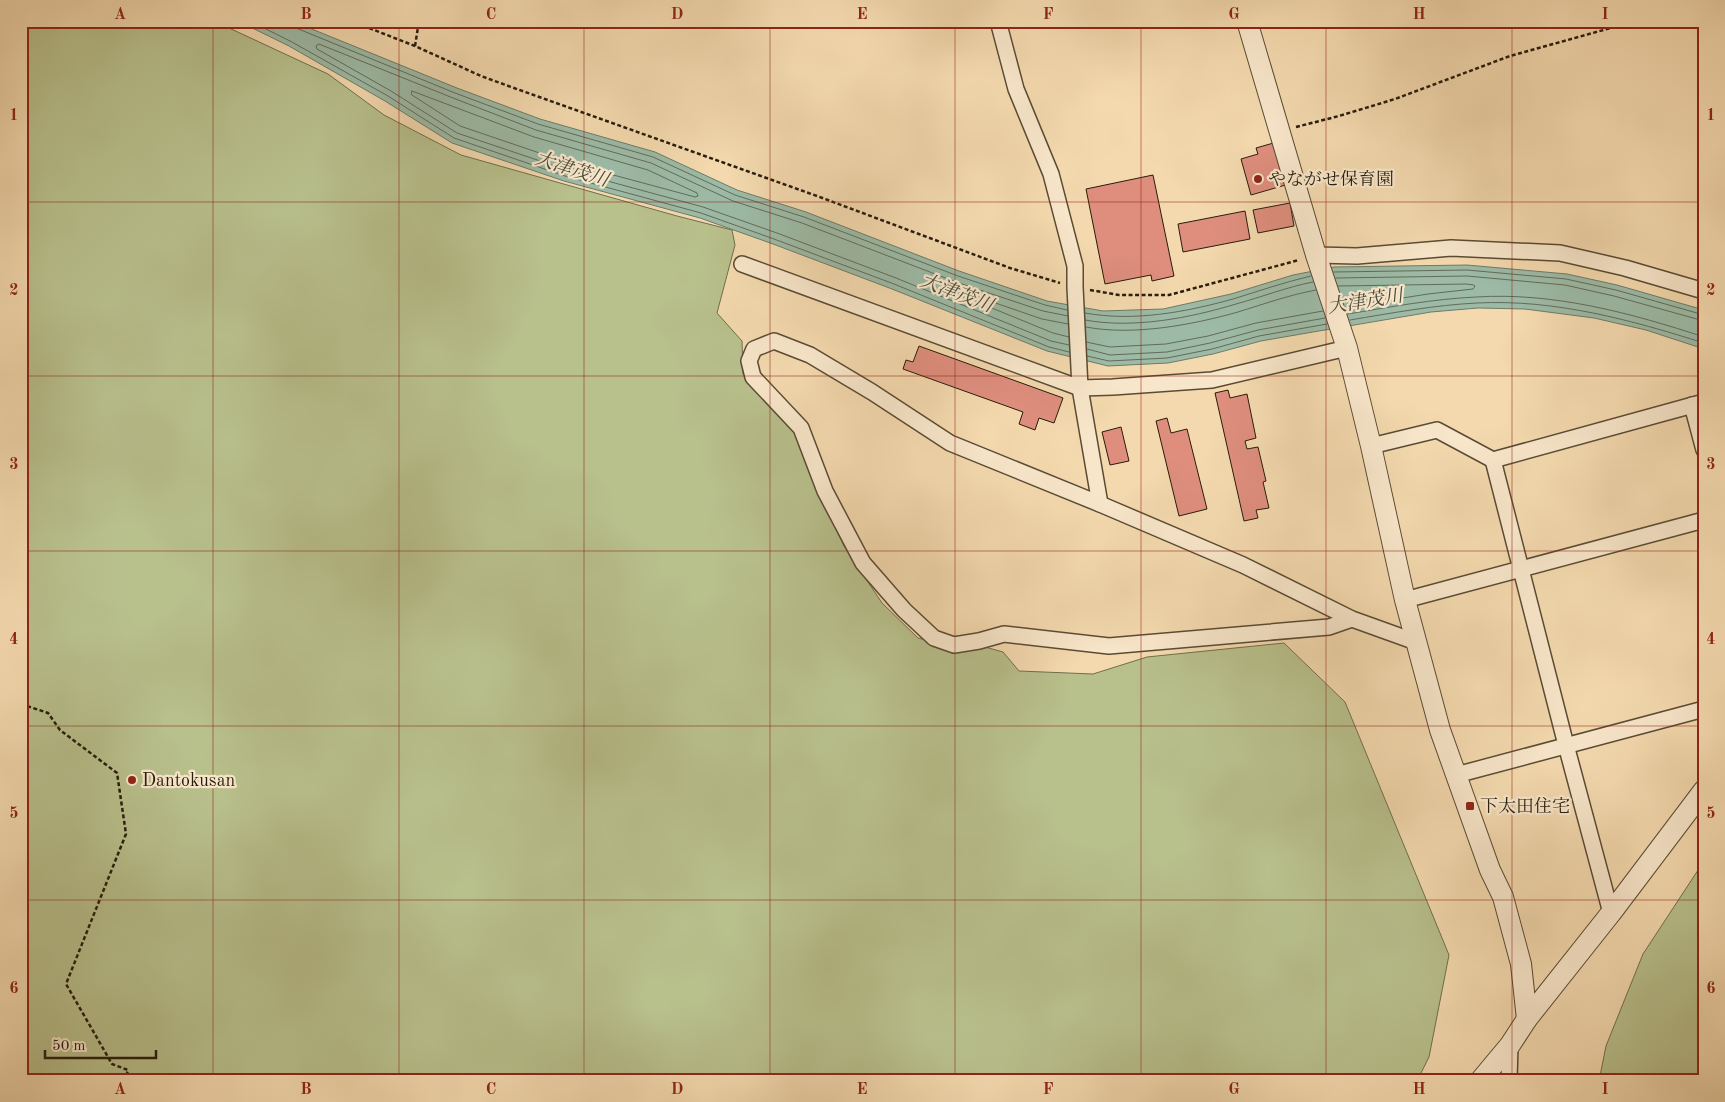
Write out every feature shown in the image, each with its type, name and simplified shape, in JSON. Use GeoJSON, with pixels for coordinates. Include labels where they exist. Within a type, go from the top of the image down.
{"type":"FeatureCollection","features":[{"type":"Feature","properties":{"kind":"street"},"geometry":{"type":"LineString","coordinates":[[998,21],[1016,89],[1051,174],[1076,266],[1075,287],[1080,388],[1100,504]]}},
{"type":"Feature","properties":{"kind":"street"},"geometry":{"type":"LineString","coordinates":[[1247,21],[1316,255],[1347,348],[1405,600],[1440,730],[1490,870],[1502,897],[1521,964],[1527,1019]]}},
{"type":"Feature","properties":{"kind":"street"},"geometry":{"type":"LineString","coordinates":[[1316,255],[1357,256],[1451,248],[1560,253],[1625,268],[1704,291]]}},
{"type":"Feature","properties":{"kind":"street"},"geometry":{"type":"LineString","coordinates":[[742,264],[1080,388],[1212,380],[1347,348]]}},
{"type":"Feature","properties":{"kind":"street"},"geometry":{"type":"LineString","coordinates":[[1352,619],[1329,627],[1109,646],[1004,634],[954,645],[934,638],[904,610],[863,563],[825,491],[801,428],[753,377],[749,361],[754,349],[774,341],[810,355],[872,392],[950,443],[1243,565],[1352,619],[1416,642]]}},
{"type":"Feature","properties":{"kind":"street"},"geometry":{"type":"LineString","coordinates":[[1371,446],[1438,430],[1493,460],[1698,404],[1704,450]]}},
{"type":"Feature","properties":{"kind":"street"},"geometry":{"type":"LineString","coordinates":[[1493,460],[1611,913]]}},
{"type":"Feature","properties":{"kind":"street"},"geometry":{"type":"LineString","coordinates":[[1405,600],[1704,520]]}},
{"type":"Feature","properties":{"kind":"street"},"geometry":{"type":"LineString","coordinates":[[1456,775],[1704,710]]}},
{"type":"Feature","properties":{"kind":"street"},"geometry":{"type":"LineString","coordinates":[[1480,1081],[1510,1045],[1527,1019],[1701,797]]}},
{"type":"Feature","properties":{"kind":"street"},"geometry":{"type":"LineString","coordinates":[[1509,1081],[1510,1045]]}},
{"type":"Feature","properties":{"kind":"path"},"geometry":{"type":"LineString","coordinates":[[351,21],[414,46],[481,76],[817,196],[1010,268],[1075,287],[1118,295],[1169,295],[1316,255]]}},
{"type":"Feature","properties":{"kind":"path"},"geometry":{"type":"LineString","coordinates":[[414,46],[419,21]]}},
{"type":"Feature","properties":{"kind":"path"},"geometry":{"type":"LineString","coordinates":[[1280,131],[1395,99],[1510,56],[1636,21]]}},
{"type":"Feature","properties":{"kind":"path"},"geometry":{"type":"LineString","coordinates":[[21,704],[48,713],[60,730],[117,774],[126,834],[66,984],[112,1064],[128,1070],[125,1081]]}},
{"type":"Feature","properties":{"kind":"green space"},"geometry":{"type":"Polygon","coordinates":[[[21,21],[214,21],[328,74],[384,115],[461,155],[732,230],[735,245],[717,313],[742,341],[743,374],[793,427],[813,479],[844,546],[882,603],[918,638],[945,645],[956,639],[1003,652],[1019,671],[1093,674],[1147,657],[1284,643],[1345,702],[1449,955],[1429,1057],[1417,1081],[21,1081],[21,21]]]}},
{"type":"Feature","properties":{"kind":"green space"},"geometry":{"type":"Polygon","coordinates":[[[1704,861],[1704,1081],[1599,1081],[1606,1046],[1643,954],[1704,861]]]}},
{"type":"Feature","properties":{"kind":"water","name":"大津茂川"},"geometry":{"type":"Polygon","coordinates":[[[238,21],[292,21],[457,88],[540,119],[655,152],[737,190],[806,212],[959,271],[1047,301],[1103,311],[1163,309],[1231,294],[1293,275],[1334,267],[1467,265],[1567,274],[1617,285],[1704,310],[1704,349],[1646,330],[1594,318],[1525,309],[1478,308],[1431,312],[1261,341],[1213,354],[1168,363],[1108,366],[1047,351],[892,289],[700,218],[564,181],[452,143],[385,101],[289,46],[238,21]]]}},
{"type":"Feature","properties":{"kind":"building"},"geometry":{"type":"Polygon","coordinates":[[[1277,142],[1289,184],[1251,195],[1241,159],[1258,154],[1256,148],[1277,142]]]}},
{"type":"Feature","properties":{"kind":"building"},"geometry":{"type":"Polygon","coordinates":[[[1153,175],[1174,276],[1152,281],[1151,275],[1105,284],[1086,189],[1153,175]]]}},
{"type":"Feature","properties":{"kind":"building"},"geometry":{"type":"Polygon","coordinates":[[[1290,203],[1294,226],[1258,233],[1253,210],[1290,203]]]}},
{"type":"Feature","properties":{"kind":"building"},"geometry":{"type":"Polygon","coordinates":[[[1245,211],[1250,239],[1183,252],[1178,224],[1245,211]]]}},
{"type":"Feature","properties":{"kind":"building"},"geometry":{"type":"Polygon","coordinates":[[[919,346],[1063,398],[1054,423],[1039,418],[1035,430],[1019,424],[1023,412],[903,369],[906,360],[913,362],[919,346]]]}},
{"type":"Feature","properties":{"kind":"building"},"geometry":{"type":"Polygon","coordinates":[[[1228,390],[1230,398],[1247,394],[1256,438],[1245,441],[1247,449],[1258,447],[1266,481],[1263,482],[1269,508],[1256,510],[1258,518],[1244,521],[1215,393],[1228,390]]]}},
{"type":"Feature","properties":{"kind":"building"},"geometry":{"type":"Polygon","coordinates":[[[1167,418],[1171,433],[1187,429],[1207,509],[1179,516],[1156,421],[1167,418]]]}},
{"type":"Feature","properties":{"kind":"building"},"geometry":{"type":"Polygon","coordinates":[[[1121,427],[1129,461],[1110,465],[1102,432],[1121,427]]]}},
{"type":"Feature","properties":{"kind":"place","name":"やながせ保育園"},"geometry":{"type":"Point","coordinates":[1258,179]}},
{"type":"Feature","properties":{"kind":"place","name":"Dantokusan"},"geometry":{"type":"Point","coordinates":[132,780]}},
{"type":"Feature","properties":{"kind":"place","name":"下太田住宅"},"geometry":{"type":"Point","coordinates":[1470,806]}}]}
